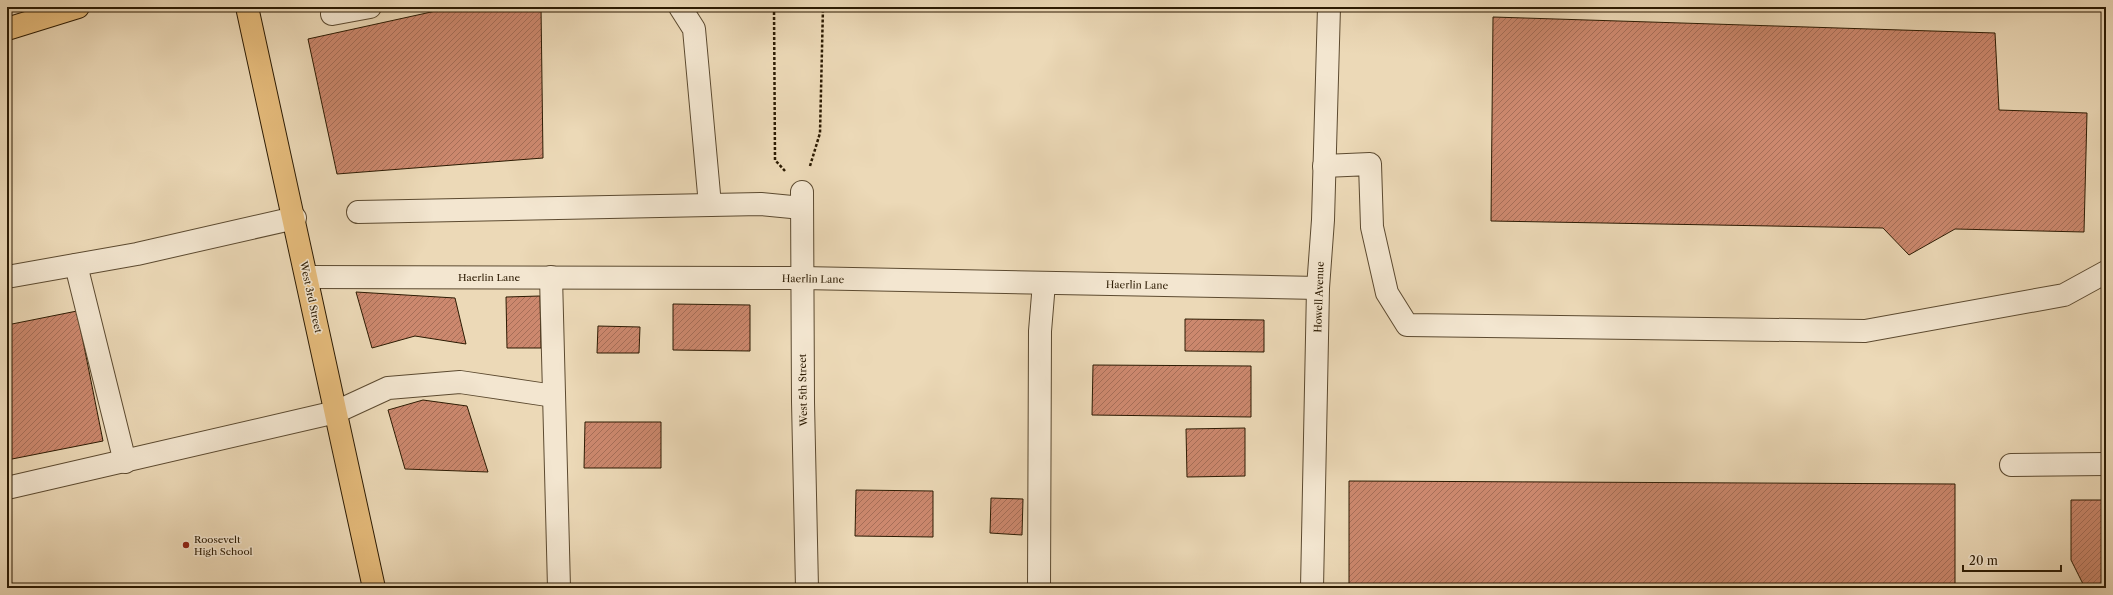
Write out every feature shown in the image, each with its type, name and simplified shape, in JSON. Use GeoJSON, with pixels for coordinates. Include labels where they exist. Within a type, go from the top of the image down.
{"type":"FeatureCollection","features":[{"type":"Feature","properties":{"kind":"main road"},"geometry":{"type":"LineString","coordinates":[[7,29],[78,7]]}},
{"type":"Feature","properties":{"kind":"main road","name":"West 3rd Street"},"geometry":{"type":"LineString","coordinates":[[247,7],[295,218],[374,588]]}},
{"type":"Feature","properties":{"kind":"street"},"geometry":{"type":"LineString","coordinates":[[332,14],[370,7]]}},
{"type":"Feature","properties":{"kind":"street"},"geometry":{"type":"LineString","coordinates":[[680,7],[694,29],[710,205]]}},
{"type":"Feature","properties":{"kind":"street","name":"Howell Avenue"},"geometry":{"type":"LineString","coordinates":[[1312,588],[1318,288],[1324,166],[1328,7]]}},
{"type":"Feature","properties":{"kind":"street"},"geometry":{"type":"LineString","coordinates":[[1324,166],[1370,164],[1372,227],[1387,293],[1407,325],[1865,331],[2064,295],[2106,272]]}},
{"type":"Feature","properties":{"kind":"street"},"geometry":{"type":"LineString","coordinates":[[358,212],[761,204],[802,200]]}},
{"type":"Feature","properties":{"kind":"street","name":"West 5th Street"},"geometry":{"type":"LineString","coordinates":[[802,200],[807,588]]}},
{"type":"Feature","properties":{"kind":"street"},"geometry":{"type":"LineString","coordinates":[[7,277],[137,254],[295,218]]}},
{"type":"Feature","properties":{"kind":"street"},"geometry":{"type":"LineString","coordinates":[[76,265],[125,462]]}},
{"type":"Feature","properties":{"kind":"street","name":"Haerlin Lane"},"geometry":{"type":"LineString","coordinates":[[307,277],[802,278],[1318,288]]}},
{"type":"Feature","properties":{"kind":"street"},"geometry":{"type":"LineString","coordinates":[[551,277],[559,588]]}},
{"type":"Feature","properties":{"kind":"street"},"geometry":{"type":"LineString","coordinates":[[1039,588],[1040,331],[1044,283]]}},
{"type":"Feature","properties":{"kind":"street"},"geometry":{"type":"LineString","coordinates":[[7,488],[125,462],[336,412],[388,388],[453,383],[554,396]]}},
{"type":"Feature","properties":{"kind":"street"},"geometry":{"type":"LineString","coordinates":[[2011,465],[2106,464]]}},
{"type":"Feature","properties":{"kind":"path"},"geometry":{"type":"LineString","coordinates":[[774,7],[775,160],[802,200]]}},
{"type":"Feature","properties":{"kind":"path"},"geometry":{"type":"LineString","coordinates":[[802,200],[820,133],[823,7]]}},
{"type":"Feature","properties":{"kind":"building"},"geometry":{"type":"Polygon","coordinates":[[[454,7],[541,7],[543,158],[337,174],[308,39],[454,7]]]}},
{"type":"Feature","properties":{"kind":"building"},"geometry":{"type":"Polygon","coordinates":[[[1493,17],[1995,33],[1999,110],[2087,113],[2084,232],[1955,229],[1909,255],[1883,228],[1491,221],[1493,17]]]}},
{"type":"Feature","properties":{"kind":"building"},"geometry":{"type":"Polygon","coordinates":[[[356,292],[455,298],[466,344],[415,336],[372,348],[356,292]]]}},
{"type":"Feature","properties":{"kind":"building"},"geometry":{"type":"Polygon","coordinates":[[[540,296],[541,348],[507,348],[506,297],[540,296]]]}},
{"type":"Feature","properties":{"kind":"building"},"geometry":{"type":"Polygon","coordinates":[[[673,304],[750,305],[750,351],[673,350],[673,304]]]}},
{"type":"Feature","properties":{"kind":"building"},"geometry":{"type":"Polygon","coordinates":[[[77,311],[103,441],[7,460],[7,325],[77,311]]]}},
{"type":"Feature","properties":{"kind":"building"},"geometry":{"type":"Polygon","coordinates":[[[1185,319],[1264,320],[1264,352],[1185,351],[1185,319]]]}},
{"type":"Feature","properties":{"kind":"building"},"geometry":{"type":"Polygon","coordinates":[[[598,326],[640,327],[639,353],[597,353],[598,326]]]}},
{"type":"Feature","properties":{"kind":"building"},"geometry":{"type":"Polygon","coordinates":[[[1093,365],[1251,366],[1251,417],[1092,415],[1093,365]]]}},
{"type":"Feature","properties":{"kind":"building"},"geometry":{"type":"Polygon","coordinates":[[[423,400],[467,406],[488,472],[405,469],[388,410],[423,400]]]}},
{"type":"Feature","properties":{"kind":"building"},"geometry":{"type":"Polygon","coordinates":[[[585,422],[661,422],[661,468],[584,468],[585,422]]]}},
{"type":"Feature","properties":{"kind":"building"},"geometry":{"type":"Polygon","coordinates":[[[1245,428],[1245,476],[1187,477],[1186,429],[1245,428]]]}},
{"type":"Feature","properties":{"kind":"building"},"geometry":{"type":"Polygon","coordinates":[[[1349,481],[1955,484],[1955,588],[1349,588],[1349,481]]]}},
{"type":"Feature","properties":{"kind":"building"},"geometry":{"type":"Polygon","coordinates":[[[856,490],[933,491],[933,537],[855,536],[856,490]]]}},
{"type":"Feature","properties":{"kind":"building"},"geometry":{"type":"Polygon","coordinates":[[[991,498],[1023,499],[1022,535],[990,533],[991,498]]]}},
{"type":"Feature","properties":{"kind":"building"},"geometry":{"type":"Polygon","coordinates":[[[2071,500],[2106,500],[2106,588],[2085,588],[2071,560],[2071,500]]]}},
{"type":"Feature","properties":{"kind":"place","name":"Roosevelt High School"},"geometry":{"type":"Point","coordinates":[186,545]}}]}
